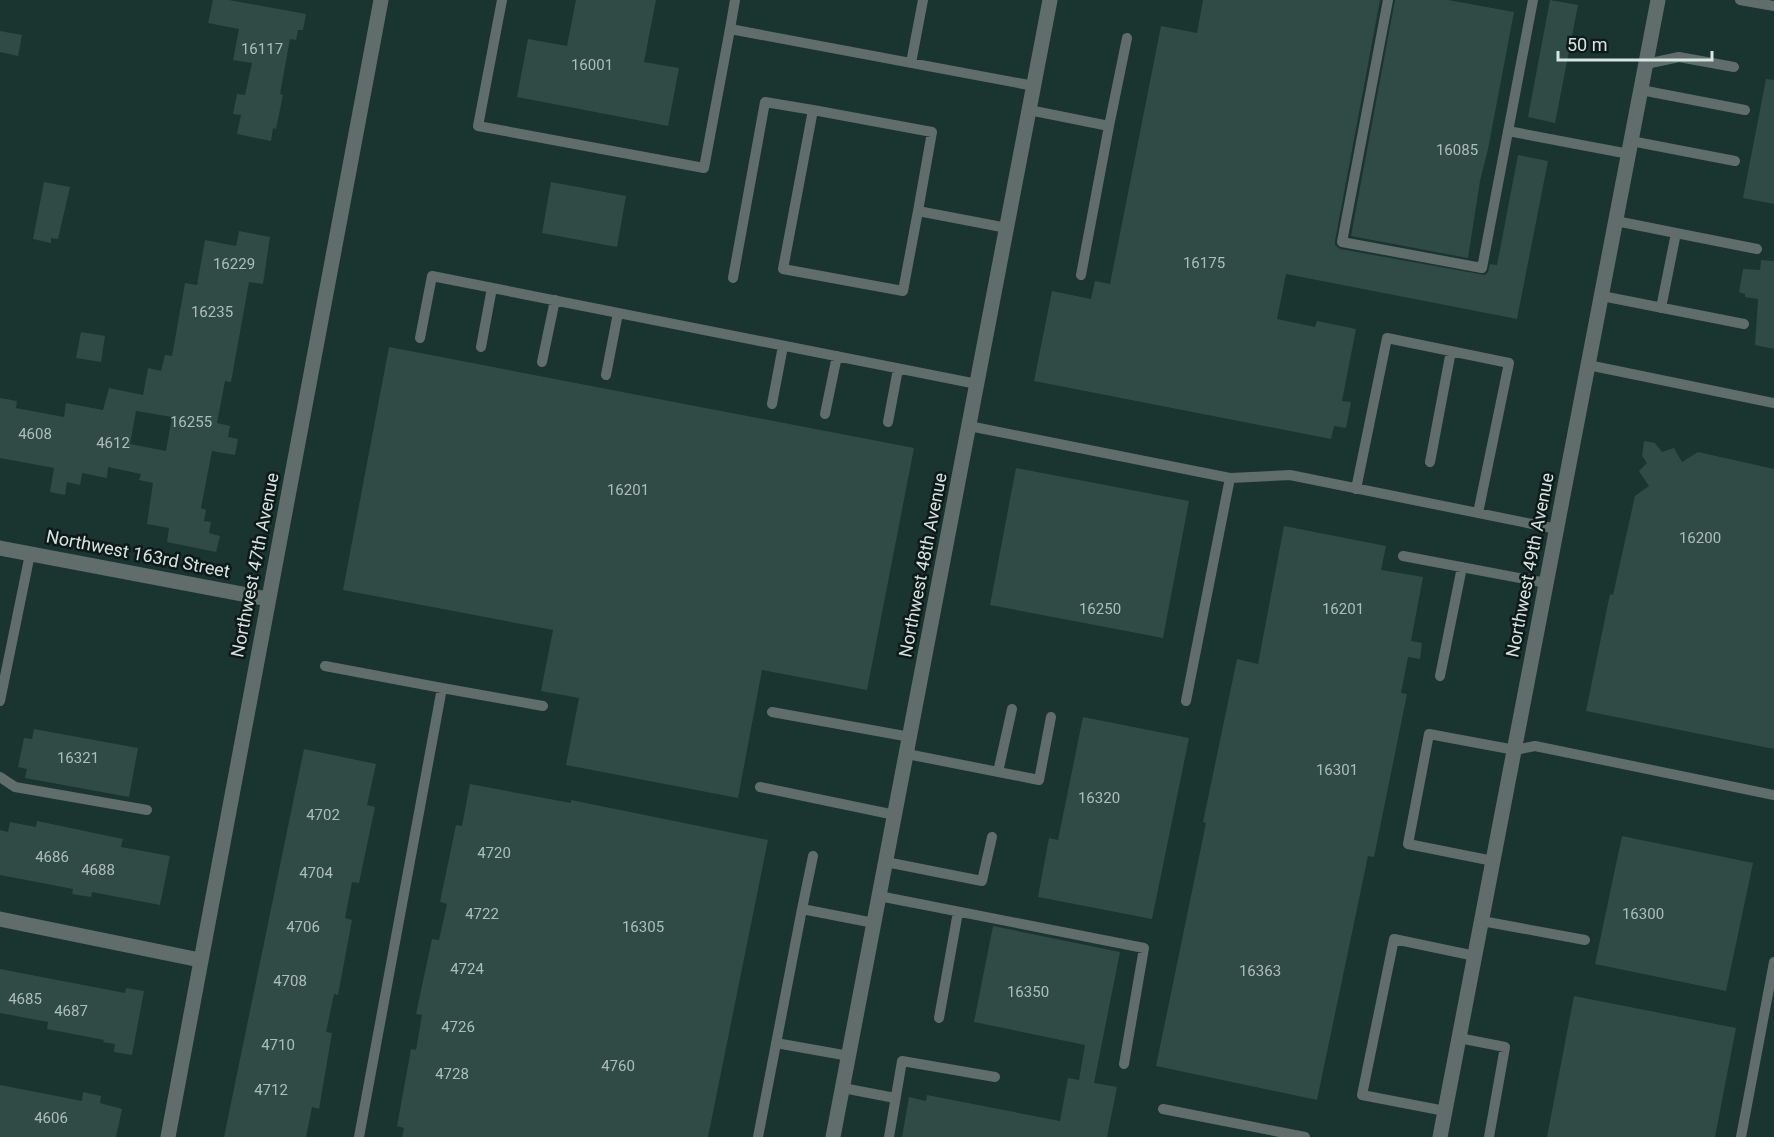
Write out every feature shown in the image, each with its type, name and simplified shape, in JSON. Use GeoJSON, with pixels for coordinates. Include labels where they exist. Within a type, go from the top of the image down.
{"type":"FeatureCollection","features":[{"type":"Feature","properties":{"kind":"street","name":"Northwest 47th Avenue"},"geometry":{"type":"LineString","coordinates":[[168,1137],[381,0]]}},
{"type":"Feature","properties":{"kind":"street","name":"Northwest 48th Avenue"},"geometry":{"type":"LineString","coordinates":[[834,1137],[1050,0]]}},
{"type":"Feature","properties":{"kind":"street","name":"Northwest 49th Avenue"},"geometry":{"type":"LineString","coordinates":[[1440,1137],[1658,0]]}},
{"type":"Feature","properties":{"kind":"street","name":"Northwest 163rd Street"},"geometry":{"type":"LineString","coordinates":[[0,548],[268,598]]}},
{"type":"Feature","properties":{"kind":"street"},"geometry":{"type":"LineString","coordinates":[[0,919],[200,960]]}},
{"type":"Feature","properties":{"kind":"lane"},"geometry":{"type":"LineString","coordinates":[[502,0],[478,126],[704,168],[735,0]]}},
{"type":"Feature","properties":{"kind":"lane"},"geometry":{"type":"LineString","coordinates":[[911,63],[923,0]]}},
{"type":"Feature","properties":{"kind":"lane"},"geometry":{"type":"LineString","coordinates":[[1388,0],[1342,242],[1482,268],[1533,0]]}},
{"type":"Feature","properties":{"kind":"lane"},"geometry":{"type":"LineString","coordinates":[[1740,0],[1774,6]]}},
{"type":"Feature","properties":{"kind":"lane"},"geometry":{"type":"LineString","coordinates":[[730,29],[1034,86]]}},
{"type":"Feature","properties":{"kind":"lane"},"geometry":{"type":"LineString","coordinates":[[1081,275],[1127,38]]}},
{"type":"Feature","properties":{"kind":"lane"},"geometry":{"type":"LineString","coordinates":[[1646,64],[1679,57],[1734,67]]}},
{"type":"Feature","properties":{"kind":"lane"},"geometry":{"type":"LineString","coordinates":[[1641,90],[1745,110]]}},
{"type":"Feature","properties":{"kind":"lane"},"geometry":{"type":"LineString","coordinates":[[733,278],[765,102],[813,110],[932,132],[903,291],[783,269],[813,110]]}},
{"type":"Feature","properties":{"kind":"lane"},"geometry":{"type":"LineString","coordinates":[[1029,111],[1109,126]]}},
{"type":"Feature","properties":{"kind":"lane"},"geometry":{"type":"LineString","coordinates":[[1508,131],[1735,161]]}},
{"type":"Feature","properties":{"kind":"lane"},"geometry":{"type":"LineString","coordinates":[[918,211],[1007,228]]}},
{"type":"Feature","properties":{"kind":"lane"},"geometry":{"type":"LineString","coordinates":[[1616,221],[1757,249]]}},
{"type":"Feature","properties":{"kind":"lane"},"geometry":{"type":"LineString","coordinates":[[1661,308],[1676,233]]}},
{"type":"Feature","properties":{"kind":"lane"},"geometry":{"type":"LineString","coordinates":[[420,339],[432,276],[977,384]]}},
{"type":"Feature","properties":{"kind":"lane"},"geometry":{"type":"LineString","coordinates":[[481,347],[492,288]]}},
{"type":"Feature","properties":{"kind":"lane"},"geometry":{"type":"LineString","coordinates":[[1602,296],[1744,324]]}},
{"type":"Feature","properties":{"kind":"lane"},"geometry":{"type":"LineString","coordinates":[[543,362],[555,300]]}},
{"type":"Feature","properties":{"kind":"lane"},"geometry":{"type":"LineString","coordinates":[[606,375],[618,313]]}},
{"type":"Feature","properties":{"kind":"lane"},"geometry":{"type":"LineString","coordinates":[[1356,489],[1387,338],[1509,363],[1478,513]]}},
{"type":"Feature","properties":{"kind":"lane"},"geometry":{"type":"LineString","coordinates":[[772,404],[783,346]]}},
{"type":"Feature","properties":{"kind":"lane"},"geometry":{"type":"LineString","coordinates":[[1430,462],[1451,351]]}},
{"type":"Feature","properties":{"kind":"lane"},"geometry":{"type":"LineString","coordinates":[[825,414],[837,356]]}},
{"type":"Feature","properties":{"kind":"lane"},"geometry":{"type":"LineString","coordinates":[[1588,365],[1774,403]]}},
{"type":"Feature","properties":{"kind":"lane"},"geometry":{"type":"LineString","coordinates":[[888,422],[898,369]]}},
{"type":"Feature","properties":{"kind":"lane"},"geometry":{"type":"LineString","coordinates":[[969,426],[1230,478],[1290,475],[1557,530]]}},
{"type":"Feature","properties":{"kind":"lane"},"geometry":{"type":"LineString","coordinates":[[1186,701],[1230,478]]}},
{"type":"Feature","properties":{"kind":"lane"},"geometry":{"type":"LineString","coordinates":[[0,701],[30,554]]}},
{"type":"Feature","properties":{"kind":"lane"},"geometry":{"type":"LineString","coordinates":[[1403,556],[1546,583]]}},
{"type":"Feature","properties":{"kind":"lane"},"geometry":{"type":"LineString","coordinates":[[1440,676],[1462,567]]}},
{"type":"Feature","properties":{"kind":"lane"},"geometry":{"type":"LineString","coordinates":[[325,666],[543,706]]}},
{"type":"Feature","properties":{"kind":"lane"},"geometry":{"type":"LineString","coordinates":[[359,1137],[442,688]]}},
{"type":"Feature","properties":{"kind":"lane"},"geometry":{"type":"LineString","coordinates":[[998,772],[1012,709]]}},
{"type":"Feature","properties":{"kind":"lane"},"geometry":{"type":"LineString","coordinates":[[772,712],[910,737]]}},
{"type":"Feature","properties":{"kind":"lane"},"geometry":{"type":"LineString","coordinates":[[907,754],[1039,780],[1051,717]]}},
{"type":"Feature","properties":{"kind":"lane"},"geometry":{"type":"LineString","coordinates":[[1493,861],[1408,844],[1429,734],[1515,750],[1535,746],[1774,795]]}},
{"type":"Feature","properties":{"kind":"lane"},"geometry":{"type":"LineString","coordinates":[[0,777],[15,787],[147,810]]}},
{"type":"Feature","properties":{"kind":"lane"},"geometry":{"type":"LineString","coordinates":[[760,787],[895,815]]}},
{"type":"Feature","properties":{"kind":"lane"},"geometry":{"type":"LineString","coordinates":[[886,862],[982,881],[992,837]]}},
{"type":"Feature","properties":{"kind":"lane"},"geometry":{"type":"LineString","coordinates":[[758,1137],[813,856]]}},
{"type":"Feature","properties":{"kind":"lane"},"geometry":{"type":"LineString","coordinates":[[879,896],[1144,948],[1124,1064]]}},
{"type":"Feature","properties":{"kind":"lane"},"geometry":{"type":"LineString","coordinates":[[802,909],[874,923]]}},
{"type":"Feature","properties":{"kind":"lane"},"geometry":{"type":"LineString","coordinates":[[939,1018],[958,912]]}},
{"type":"Feature","properties":{"kind":"lane"},"geometry":{"type":"LineString","coordinates":[[1482,921],[1585,940]]}},
{"type":"Feature","properties":{"kind":"lane"},"geometry":{"type":"LineString","coordinates":[[1445,1112],[1362,1095],[1394,939],[1475,956]]}},
{"type":"Feature","properties":{"kind":"lane"},"geometry":{"type":"LineString","coordinates":[[1741,1137],[1774,962]]}},
{"type":"Feature","properties":{"kind":"lane"},"geometry":{"type":"LineString","coordinates":[[1459,1038],[1505,1047],[1489,1137]]}},
{"type":"Feature","properties":{"kind":"lane"},"geometry":{"type":"LineString","coordinates":[[776,1042],[849,1056]]}},
{"type":"Feature","properties":{"kind":"lane"},"geometry":{"type":"LineString","coordinates":[[889,1137],[902,1061],[995,1077]]}},
{"type":"Feature","properties":{"kind":"lane"},"geometry":{"type":"LineString","coordinates":[[843,1088],[895,1098]]}},
{"type":"Feature","properties":{"kind":"lane"},"geometry":{"type":"LineString","coordinates":[[1163,1109],[1305,1137]]}},
{"type":"Feature","properties":{"kind":"building"},"geometry":{"type":"Polygon","coordinates":[[[213,0],[229,0],[306,14],[303,30],[298,30],[296,40],[290,39],[280,94],[283,95],[276,129],[273,128],[271,141],[237,134],[241,115],[233,114],[237,94],[245,95],[252,63],[233,60],[239,29],[208,23],[213,0]]]}},
{"type":"Feature","properties":{"kind":"building"},"geometry":{"type":"Polygon","coordinates":[[[576,0],[656,0],[644,62],[679,68],[668,126],[517,97],[528,39],[567,46],[576,0]]]}},
{"type":"Feature","properties":{"kind":"building"},"geometry":{"type":"Polygon","coordinates":[[[1203,0],[1380,0],[1335,241],[1335,245],[1340,249],[1485,275],[1490,264],[1497,265],[1518,155],[1548,161],[1517,319],[1286,274],[1277,319],[1315,327],[1317,321],[1356,329],[1342,401],[1351,402],[1346,428],[1334,426],[1331,439],[1034,381],[1052,291],[1091,299],[1095,281],[1110,284],[1161,26],[1197,33],[1203,0]]]}},
{"type":"Feature","properties":{"kind":"building"},"geometry":{"type":"Polygon","coordinates":[[[1395,0],[1448,0],[1514,12],[1480,181],[1468,258],[1351,236],[1395,0]]]}},
{"type":"Feature","properties":{"kind":"building"},"geometry":{"type":"Polygon","coordinates":[[[1550,0],[1578,5],[1555,123],[1528,117],[1550,0]]]}},
{"type":"Feature","properties":{"kind":"building"},"geometry":{"type":"Polygon","coordinates":[[[0,31],[22,35],[18,56],[0,52],[0,31]]]}},
{"type":"Feature","properties":{"kind":"building"},"geometry":{"type":"Polygon","coordinates":[[[1766,79],[1774,80],[1774,204],[1743,198],[1766,79]]]}},
{"type":"Feature","properties":{"kind":"building"},"geometry":{"type":"Polygon","coordinates":[[[44,182],[70,187],[58,239],[51,238],[51,243],[33,239],[44,182]]]}},
{"type":"Feature","properties":{"kind":"building"},"geometry":{"type":"Polygon","coordinates":[[[551,182],[626,196],[617,247],[542,233],[551,182]]]}},
{"type":"Feature","properties":{"kind":"building"},"geometry":{"type":"Polygon","coordinates":[[[239,231],[270,237],[263,284],[249,282],[231,382],[225,381],[217,423],[230,426],[228,437],[238,439],[235,455],[212,451],[201,508],[206,510],[204,521],[211,522],[209,533],[220,536],[216,552],[167,542],[169,528],[147,524],[153,483],[139,480],[141,474],[108,467],[107,478],[82,473],[80,485],[67,482],[65,495],[50,492],[54,468],[0,458],[0,398],[17,401],[16,408],[64,417],[66,403],[103,410],[109,388],[143,395],[148,368],[161,371],[165,355],[172,356],[185,283],[197,285],[205,240],[236,246],[239,231]],[[136,411],[130,444],[166,451],[172,417],[136,411]]]}},
{"type":"Feature","properties":{"kind":"building"},"geometry":{"type":"Polygon","coordinates":[[[1761,260],[1774,261],[1774,349],[1755,345],[1758,299],[1745,297],[1745,294],[1739,292],[1743,269],[1760,270],[1761,260]]]}},
{"type":"Feature","properties":{"kind":"building"},"geometry":{"type":"Polygon","coordinates":[[[81,332],[105,336],[101,362],[76,358],[81,332]]]}},
{"type":"Feature","properties":{"kind":"building"},"geometry":{"type":"Polygon","coordinates":[[[389,347],[914,448],[867,690],[762,670],[738,798],[566,765],[579,698],[541,691],[553,630],[343,590],[389,347]]]}},
{"type":"Feature","properties":{"kind":"building"},"geometry":{"type":"Polygon","coordinates":[[[1644,441],[1655,443],[1662,452],[1674,448],[1682,462],[1698,452],[1774,469],[1774,749],[1586,711],[1610,594],[1613,595],[1635,496],[1649,486],[1639,471],[1647,463],[1642,456],[1644,441]]]}},
{"type":"Feature","properties":{"kind":"building"},"geometry":{"type":"Polygon","coordinates":[[[1016,468],[1189,501],[1163,638],[990,605],[1016,468]]]}},
{"type":"Feature","properties":{"kind":"building"},"geometry":{"type":"Polygon","coordinates":[[[1284,526],[1386,546],[1381,570],[1423,577],[1411,641],[1422,643],[1420,659],[1408,657],[1401,693],[1407,694],[1374,857],[1368,856],[1317,1100],[1156,1066],[1237,659],[1258,664],[1284,526]]]}},
{"type":"Feature","properties":{"kind":"building"},"geometry":{"type":"Polygon","coordinates":[[[1083,717],[1189,738],[1152,919],[1038,897],[1049,838],[1058,840],[1083,717]]]}},
{"type":"Feature","properties":{"kind":"building"},"geometry":{"type":"Polygon","coordinates":[[[34,729],[138,748],[129,797],[25,778],[27,769],[18,767],[24,738],[32,739],[34,729]]]}},
{"type":"Feature","properties":{"kind":"building"},"geometry":{"type":"Polygon","coordinates":[[[304,749],[376,764],[367,805],[375,807],[359,883],[352,882],[345,918],[352,920],[338,995],[334,994],[326,1032],[332,1033],[319,1109],[312,1107],[306,1137],[224,1137],[304,749]]]}},
{"type":"Feature","properties":{"kind":"building"},"geometry":{"type":"Polygon","coordinates":[[[470,784],[571,803],[571,800],[768,840],[708,1137],[402,1137],[404,1128],[397,1126],[411,1049],[416,1050],[422,1015],[416,1014],[432,939],[439,940],[447,904],[440,902],[456,825],[462,826],[470,784]]]}},
{"type":"Feature","properties":{"kind":"building"},"geometry":{"type":"Polygon","coordinates":[[[37,821],[123,839],[121,847],[170,856],[160,905],[92,892],[91,897],[72,894],[73,889],[0,875],[0,830],[8,832],[10,822],[36,827],[37,821]]]}},
{"type":"Feature","properties":{"kind":"building"},"geometry":{"type":"Polygon","coordinates":[[[1622,836],[1753,863],[1726,991],[1595,964],[1622,836]]]}},
{"type":"Feature","properties":{"kind":"building"},"geometry":{"type":"Polygon","coordinates":[[[993,926],[1120,952],[1094,1083],[1117,1087],[1107,1137],[902,1137],[909,1097],[926,1101],[927,1095],[1060,1121],[1068,1078],[1079,1080],[1085,1045],[974,1022],[993,926]]]}},
{"type":"Feature","properties":{"kind":"building"},"geometry":{"type":"Polygon","coordinates":[[[0,969],[125,993],[126,988],[144,991],[132,1055],[114,1052],[115,1044],[103,1042],[104,1040],[47,1029],[48,1022],[0,1013],[0,969]]]}},
{"type":"Feature","properties":{"kind":"building"},"geometry":{"type":"Polygon","coordinates":[[[1574,996],[1736,1028],[1715,1137],[1547,1137],[1574,996]]]}},
{"type":"Feature","properties":{"kind":"building"},"geometry":{"type":"Polygon","coordinates":[[[0,1085],[82,1101],[83,1092],[101,1096],[100,1103],[122,1109],[116,1137],[0,1137],[0,1085]]]}}]}
